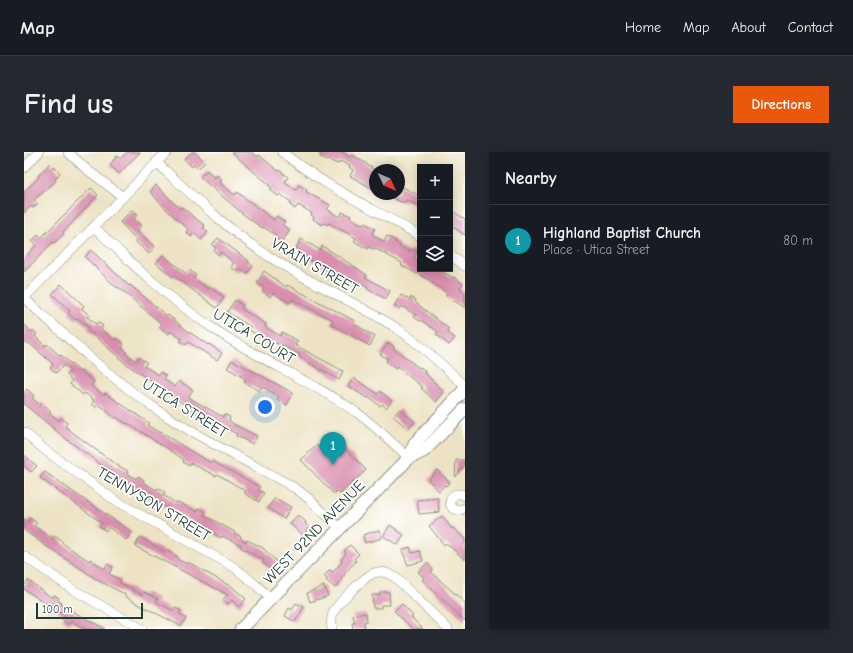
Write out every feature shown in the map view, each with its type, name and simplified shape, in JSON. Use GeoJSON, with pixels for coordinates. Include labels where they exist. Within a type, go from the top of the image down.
{"type":"FeatureCollection","features":[{"type":"Feature","properties":{"kind":"main road","name":"WEST 92ND AVENUE"},"geometry":{"type":"LineString","coordinates":[[409,458],[414,443],[460,395],[465,387]]}},
{"type":"Feature","properties":{"kind":"main road","name":"WEST 92ND AVENUE"},"geometry":{"type":"LineString","coordinates":[[242,629],[409,458],[424,451],[465,409]]}},
{"type":"Feature","properties":{"kind":"street"},"geometry":{"type":"LineString","coordinates":[[24,168],[39,152]]}},
{"type":"Feature","properties":{"kind":"street"},"geometry":{"type":"LineString","coordinates":[[68,152],[85,168],[122,197]]}},
{"type":"Feature","properties":{"kind":"street"},"geometry":{"type":"LineString","coordinates":[[24,298],[167,152]]}},
{"type":"Feature","properties":{"kind":"street"},"geometry":{"type":"LineString","coordinates":[[282,152],[299,166],[339,192],[417,234]]}},
{"type":"Feature","properties":{"kind":"street","name":"VRAIN STREET"},"geometry":{"type":"LineString","coordinates":[[156,162],[235,232],[290,270],[378,317],[398,330],[417,344],[465,387]]}},
{"type":"Feature","properties":{"kind":"street","name":"UTICA COURT"},"geometry":{"type":"LineString","coordinates":[[94,227],[153,283],[199,319],[233,342],[323,391],[347,406],[368,421],[409,458]]}},
{"type":"Feature","properties":{"kind":"street"},"geometry":{"type":"LineString","coordinates":[[453,257],[465,266]]}},
{"type":"Feature","properties":{"kind":"street","name":"UTICA STREET"},"geometry":{"type":"LineString","coordinates":[[24,298],[89,358],[142,400],[192,431],[298,490],[340,528]]}},
{"type":"Feature","properties":{"kind":"street","name":"TENNYSON STREET"},"geometry":{"type":"LineString","coordinates":[[24,432],[45,450],[116,501],[234,567],[271,599]]}},
{"type":"Feature","properties":{"kind":"street"},"geometry":{"type":"LineString","coordinates":[[464,512],[453,508],[450,502],[451,498],[459,493],[465,496]]}},
{"type":"Feature","properties":{"kind":"street"},"geometry":{"type":"LineString","coordinates":[[24,556],[72,588],[142,629]]}},
{"type":"Feature","properties":{"kind":"street"},"geometry":{"type":"LineString","coordinates":[[332,629],[332,618],[335,610],[362,581],[374,573],[389,573],[397,579],[448,629]]}},
{"type":"Feature","properties":{"kind":"building"},"geometry":{"type":"Polygon","coordinates":[[[127,152],[140,152],[119,174],[110,165],[117,156],[120,159],[127,152]]]}},
{"type":"Feature","properties":{"kind":"building"},"geometry":{"type":"Polygon","coordinates":[[[192,152],[195,152],[205,162],[198,169],[194,164],[192,167],[184,159],[192,152]]]}},
{"type":"Feature","properties":{"kind":"building"},"geometry":{"type":"Polygon","coordinates":[[[232,152],[252,152],[258,157],[259,155],[278,171],[279,170],[288,177],[285,182],[296,190],[299,185],[307,190],[306,192],[330,205],[327,209],[339,217],[342,212],[351,216],[350,218],[363,225],[365,223],[375,229],[372,234],[384,242],[387,236],[396,241],[395,242],[400,245],[399,246],[409,252],[410,249],[417,253],[414,259],[417,261],[417,272],[444,272],[453,278],[454,277],[463,284],[460,288],[465,294],[465,308],[455,301],[454,302],[446,296],[447,294],[443,290],[418,273],[417,274],[401,265],[402,263],[374,248],[369,247],[368,249],[354,241],[356,238],[329,223],[328,225],[324,223],[322,225],[313,219],[314,217],[311,215],[312,213],[298,205],[295,209],[290,205],[291,202],[280,194],[278,196],[270,190],[272,188],[268,185],[269,184],[232,152]]]}},
{"type":"Feature","properties":{"kind":"building"},"geometry":{"type":"Polygon","coordinates":[[[323,152],[342,152],[350,157],[352,155],[367,164],[369,166],[369,187],[350,176],[353,170],[349,167],[350,166],[340,161],[338,164],[320,157],[323,152]]]}},
{"type":"Feature","properties":{"kind":"building"},"geometry":{"type":"Polygon","coordinates":[[[50,163],[60,173],[55,179],[56,181],[34,200],[38,204],[33,208],[31,206],[24,213],[24,192],[50,163]]]}},
{"type":"Feature","properties":{"kind":"building"},"geometry":{"type":"Polygon","coordinates":[[[207,170],[215,178],[217,175],[222,180],[220,182],[223,186],[235,195],[237,192],[274,220],[276,216],[285,222],[282,225],[290,230],[282,242],[274,237],[276,235],[263,227],[262,228],[243,214],[200,177],[207,170]]]}},
{"type":"Feature","properties":{"kind":"building"},"geometry":{"type":"Polygon","coordinates":[[[156,185],[180,209],[182,207],[205,226],[203,228],[208,232],[201,240],[194,233],[191,237],[186,232],[188,229],[150,192],[156,185]]]}},
{"type":"Feature","properties":{"kind":"building"},"geometry":{"type":"Polygon","coordinates":[[[91,188],[98,195],[63,232],[64,234],[54,243],[53,242],[24,272],[24,259],[36,245],[32,241],[38,235],[41,238],[91,188]]]}},
{"type":"Feature","properties":{"kind":"building"},"geometry":{"type":"Polygon","coordinates":[[[405,188],[417,194],[417,206],[406,200],[405,203],[396,200],[405,200],[405,188]]]}},
{"type":"Feature","properties":{"kind":"building"},"geometry":{"type":"Polygon","coordinates":[[[132,210],[137,215],[134,219],[142,226],[137,231],[155,247],[149,254],[136,242],[137,240],[120,222],[132,210]]]}},
{"type":"Feature","properties":{"kind":"building"},"geometry":{"type":"Polygon","coordinates":[[[453,212],[465,219],[465,235],[453,227],[453,212]]]}},
{"type":"Feature","properties":{"kind":"building"},"geometry":{"type":"Polygon","coordinates":[[[218,238],[249,261],[248,262],[253,266],[247,274],[240,269],[237,272],[231,267],[234,263],[221,252],[219,255],[214,251],[216,248],[212,245],[218,238]]]}},
{"type":"Feature","properties":{"kind":"building"},"geometry":{"type":"Polygon","coordinates":[[[301,239],[320,250],[322,246],[329,250],[367,275],[365,277],[390,291],[386,299],[367,289],[368,288],[357,281],[354,284],[300,254],[301,251],[296,248],[301,239]]]}},
{"type":"Feature","properties":{"kind":"building"},"geometry":{"type":"Polygon","coordinates":[[[91,250],[129,286],[130,285],[167,316],[168,315],[185,329],[222,353],[217,360],[188,342],[186,345],[180,341],[182,339],[170,331],[169,334],[159,327],[162,324],[118,287],[117,288],[85,257],[91,250]]]}},
{"type":"Feature","properties":{"kind":"building"},"geometry":{"type":"Polygon","coordinates":[[[163,255],[184,272],[186,273],[189,270],[196,275],[193,278],[208,289],[209,287],[224,297],[217,308],[156,263],[163,255]]]}},
{"type":"Feature","properties":{"kind":"building"},"geometry":{"type":"Polygon","coordinates":[[[264,271],[286,287],[287,285],[355,321],[353,323],[375,337],[370,346],[331,324],[333,320],[292,299],[290,303],[273,293],[270,297],[262,291],[264,288],[257,283],[264,271]]]}},
{"type":"Feature","properties":{"kind":"building"},"geometry":{"type":"Polygon","coordinates":[[[61,284],[84,306],[82,309],[89,315],[87,317],[96,324],[98,322],[103,326],[101,329],[114,340],[116,338],[124,344],[122,348],[127,352],[125,353],[136,361],[139,357],[147,363],[144,366],[159,375],[161,372],[166,376],[164,379],[175,387],[179,381],[193,390],[188,397],[223,417],[224,414],[230,417],[229,420],[233,424],[257,436],[253,444],[191,410],[126,364],[88,330],[89,328],[78,318],[76,320],[68,313],[70,311],[52,294],[61,284]]]}},
{"type":"Feature","properties":{"kind":"building"},"geometry":{"type":"Polygon","coordinates":[[[401,295],[410,300],[411,297],[416,300],[415,302],[449,329],[447,332],[455,338],[449,345],[436,334],[438,332],[414,317],[416,315],[401,306],[399,309],[394,306],[401,295]]]}},
{"type":"Feature","properties":{"kind":"building"},"geometry":{"type":"Polygon","coordinates":[[[235,300],[243,306],[241,309],[266,324],[265,327],[280,336],[282,332],[298,341],[295,345],[343,371],[339,380],[299,357],[300,355],[282,345],[281,346],[270,340],[269,342],[249,330],[251,327],[227,312],[235,300]]]}},
{"type":"Feature","properties":{"kind":"building"},"geometry":{"type":"Polygon","coordinates":[[[24,324],[31,332],[33,330],[37,334],[35,336],[45,346],[47,344],[94,382],[91,386],[103,395],[105,393],[149,423],[147,425],[199,456],[211,463],[212,461],[260,487],[258,490],[264,493],[259,502],[244,493],[246,491],[217,474],[216,476],[191,463],[189,466],[176,454],[127,423],[116,417],[115,418],[100,405],[97,408],[92,404],[94,400],[85,393],[83,395],[70,384],[72,381],[67,375],[70,371],[64,365],[56,373],[50,368],[53,364],[29,343],[27,344],[24,341],[24,324]]]}},
{"type":"Feature","properties":{"kind":"building"},"geometry":{"type":"Polygon","coordinates":[[[388,343],[394,346],[393,348],[419,368],[420,367],[425,371],[424,372],[444,392],[436,402],[421,388],[423,387],[397,367],[396,369],[386,362],[388,359],[380,354],[388,343]]]}},
{"type":"Feature","properties":{"kind":"building"},"geometry":{"type":"Polygon","coordinates":[[[232,360],[293,393],[287,405],[277,399],[279,396],[262,387],[260,391],[244,382],[246,379],[227,368],[232,360]]]}},
{"type":"Feature","properties":{"kind":"building"},"geometry":{"type":"Polygon","coordinates":[[[354,378],[378,394],[380,391],[392,401],[386,408],[382,404],[380,406],[368,397],[367,398],[348,386],[354,378]]]}},
{"type":"Feature","properties":{"kind":"building"},"geometry":{"type":"Polygon","coordinates":[[[27,389],[34,396],[32,398],[40,405],[42,403],[51,411],[49,413],[59,421],[61,418],[67,423],[65,426],[115,464],[128,471],[127,473],[136,479],[138,476],[144,480],[143,482],[156,490],[157,488],[165,492],[163,495],[175,503],[180,503],[197,512],[199,508],[206,512],[204,515],[235,532],[234,533],[241,536],[240,538],[246,542],[247,540],[263,548],[280,565],[273,572],[262,562],[264,560],[240,547],[241,545],[222,536],[221,538],[127,484],[65,438],[24,404],[24,393],[27,389]]]}},
{"type":"Feature","properties":{"kind":"building"},"geometry":{"type":"Polygon","coordinates":[[[400,409],[415,422],[408,429],[393,416],[400,409]]]}},
{"type":"Feature","properties":{"kind":"building"},"geometry":{"type":"Polygon","coordinates":[[[339,442],[366,470],[340,494],[337,491],[334,494],[301,460],[317,445],[326,454],[339,442]]]}},
{"type":"Feature","properties":{"kind":"building"},"geometry":{"type":"Polygon","coordinates":[[[24,455],[37,466],[31,472],[24,466],[24,455]]]}},
{"type":"Feature","properties":{"kind":"building"},"geometry":{"type":"Polygon","coordinates":[[[456,460],[465,460],[465,465],[455,477],[456,460]]]}},
{"type":"Feature","properties":{"kind":"building"},"geometry":{"type":"Polygon","coordinates":[[[437,470],[450,482],[439,491],[428,480],[437,470]]]}},
{"type":"Feature","properties":{"kind":"building"},"geometry":{"type":"Polygon","coordinates":[[[45,472],[132,532],[126,540],[108,527],[106,531],[99,526],[102,523],[40,478],[45,472]]]}},
{"type":"Feature","properties":{"kind":"building"},"geometry":{"type":"Polygon","coordinates":[[[275,498],[291,507],[284,519],[268,508],[275,498]]]}},
{"type":"Feature","properties":{"kind":"building"},"geometry":{"type":"Polygon","coordinates":[[[438,498],[439,512],[419,514],[417,500],[438,498]]]}},
{"type":"Feature","properties":{"kind":"building"},"geometry":{"type":"Polygon","coordinates":[[[298,515],[306,522],[305,523],[309,528],[303,535],[290,524],[298,515]]]}},
{"type":"Feature","properties":{"kind":"building"},"geometry":{"type":"Polygon","coordinates":[[[442,516],[452,529],[453,528],[465,539],[465,560],[446,543],[444,545],[429,526],[442,516]]]}},
{"type":"Feature","properties":{"kind":"building"},"geometry":{"type":"Polygon","coordinates":[[[30,518],[37,523],[34,526],[53,539],[55,536],[63,542],[62,543],[89,561],[90,559],[104,569],[107,564],[113,567],[109,574],[121,580],[120,583],[143,595],[145,592],[158,599],[156,602],[174,611],[176,608],[181,611],[179,614],[186,618],[181,626],[138,604],[125,596],[125,594],[99,581],[43,544],[24,530],[24,519],[28,522],[30,518]]]}},
{"type":"Feature","properties":{"kind":"building"},"geometry":{"type":"Polygon","coordinates":[[[390,525],[404,535],[398,545],[383,536],[390,525]]]}},
{"type":"Feature","properties":{"kind":"building"},"geometry":{"type":"Polygon","coordinates":[[[379,530],[382,538],[365,543],[363,535],[379,530]]]}},
{"type":"Feature","properties":{"kind":"building"},"geometry":{"type":"Polygon","coordinates":[[[140,537],[165,552],[166,550],[178,557],[177,559],[187,564],[188,562],[228,585],[229,584],[246,599],[239,607],[232,600],[228,604],[223,599],[228,595],[135,546],[140,537]]]}},
{"type":"Feature","properties":{"kind":"building"},"geometry":{"type":"Polygon","coordinates":[[[350,545],[359,554],[354,559],[356,561],[344,574],[341,579],[342,580],[335,588],[326,580],[327,579],[324,576],[330,570],[333,572],[342,562],[341,560],[346,553],[344,551],[350,545]]]}},
{"type":"Feature","properties":{"kind":"building"},"geometry":{"type":"Polygon","coordinates":[[[410,547],[412,553],[420,551],[423,561],[408,565],[402,550],[410,547]]]}},
{"type":"Feature","properties":{"kind":"building"},"geometry":{"type":"Polygon","coordinates":[[[427,563],[433,569],[431,572],[465,603],[465,621],[422,580],[424,578],[418,572],[427,563]]]}},
{"type":"Feature","properties":{"kind":"building"},"geometry":{"type":"Polygon","coordinates":[[[28,580],[52,598],[54,595],[59,598],[58,600],[62,603],[61,605],[105,629],[85,629],[71,621],[69,624],[62,620],[65,616],[53,608],[51,611],[45,607],[47,604],[24,589],[24,586],[28,580]]]}},
{"type":"Feature","properties":{"kind":"building"},"geometry":{"type":"Polygon","coordinates":[[[324,586],[328,596],[310,602],[307,593],[324,586]]]}},
{"type":"Feature","properties":{"kind":"building"},"geometry":{"type":"Polygon","coordinates":[[[380,592],[389,592],[390,605],[381,605],[381,608],[373,608],[372,595],[380,595],[380,592]]]}},
{"type":"Feature","properties":{"kind":"building"},"geometry":{"type":"Polygon","coordinates":[[[296,603],[304,607],[295,622],[285,616],[289,608],[292,610],[296,603]]]}},
{"type":"Feature","properties":{"kind":"building"},"geometry":{"type":"Polygon","coordinates":[[[402,604],[413,616],[411,617],[423,629],[413,629],[394,611],[402,604]]]}},
{"type":"Feature","properties":{"kind":"building"},"geometry":{"type":"Polygon","coordinates":[[[366,613],[367,621],[364,622],[365,629],[353,629],[352,623],[355,623],[353,615],[366,613]]]}},
{"type":"Feature","properties":{"kind":"place","name":"Highland Baptist Church"},"geometry":{"type":"Point","coordinates":[333,465]}}]}
